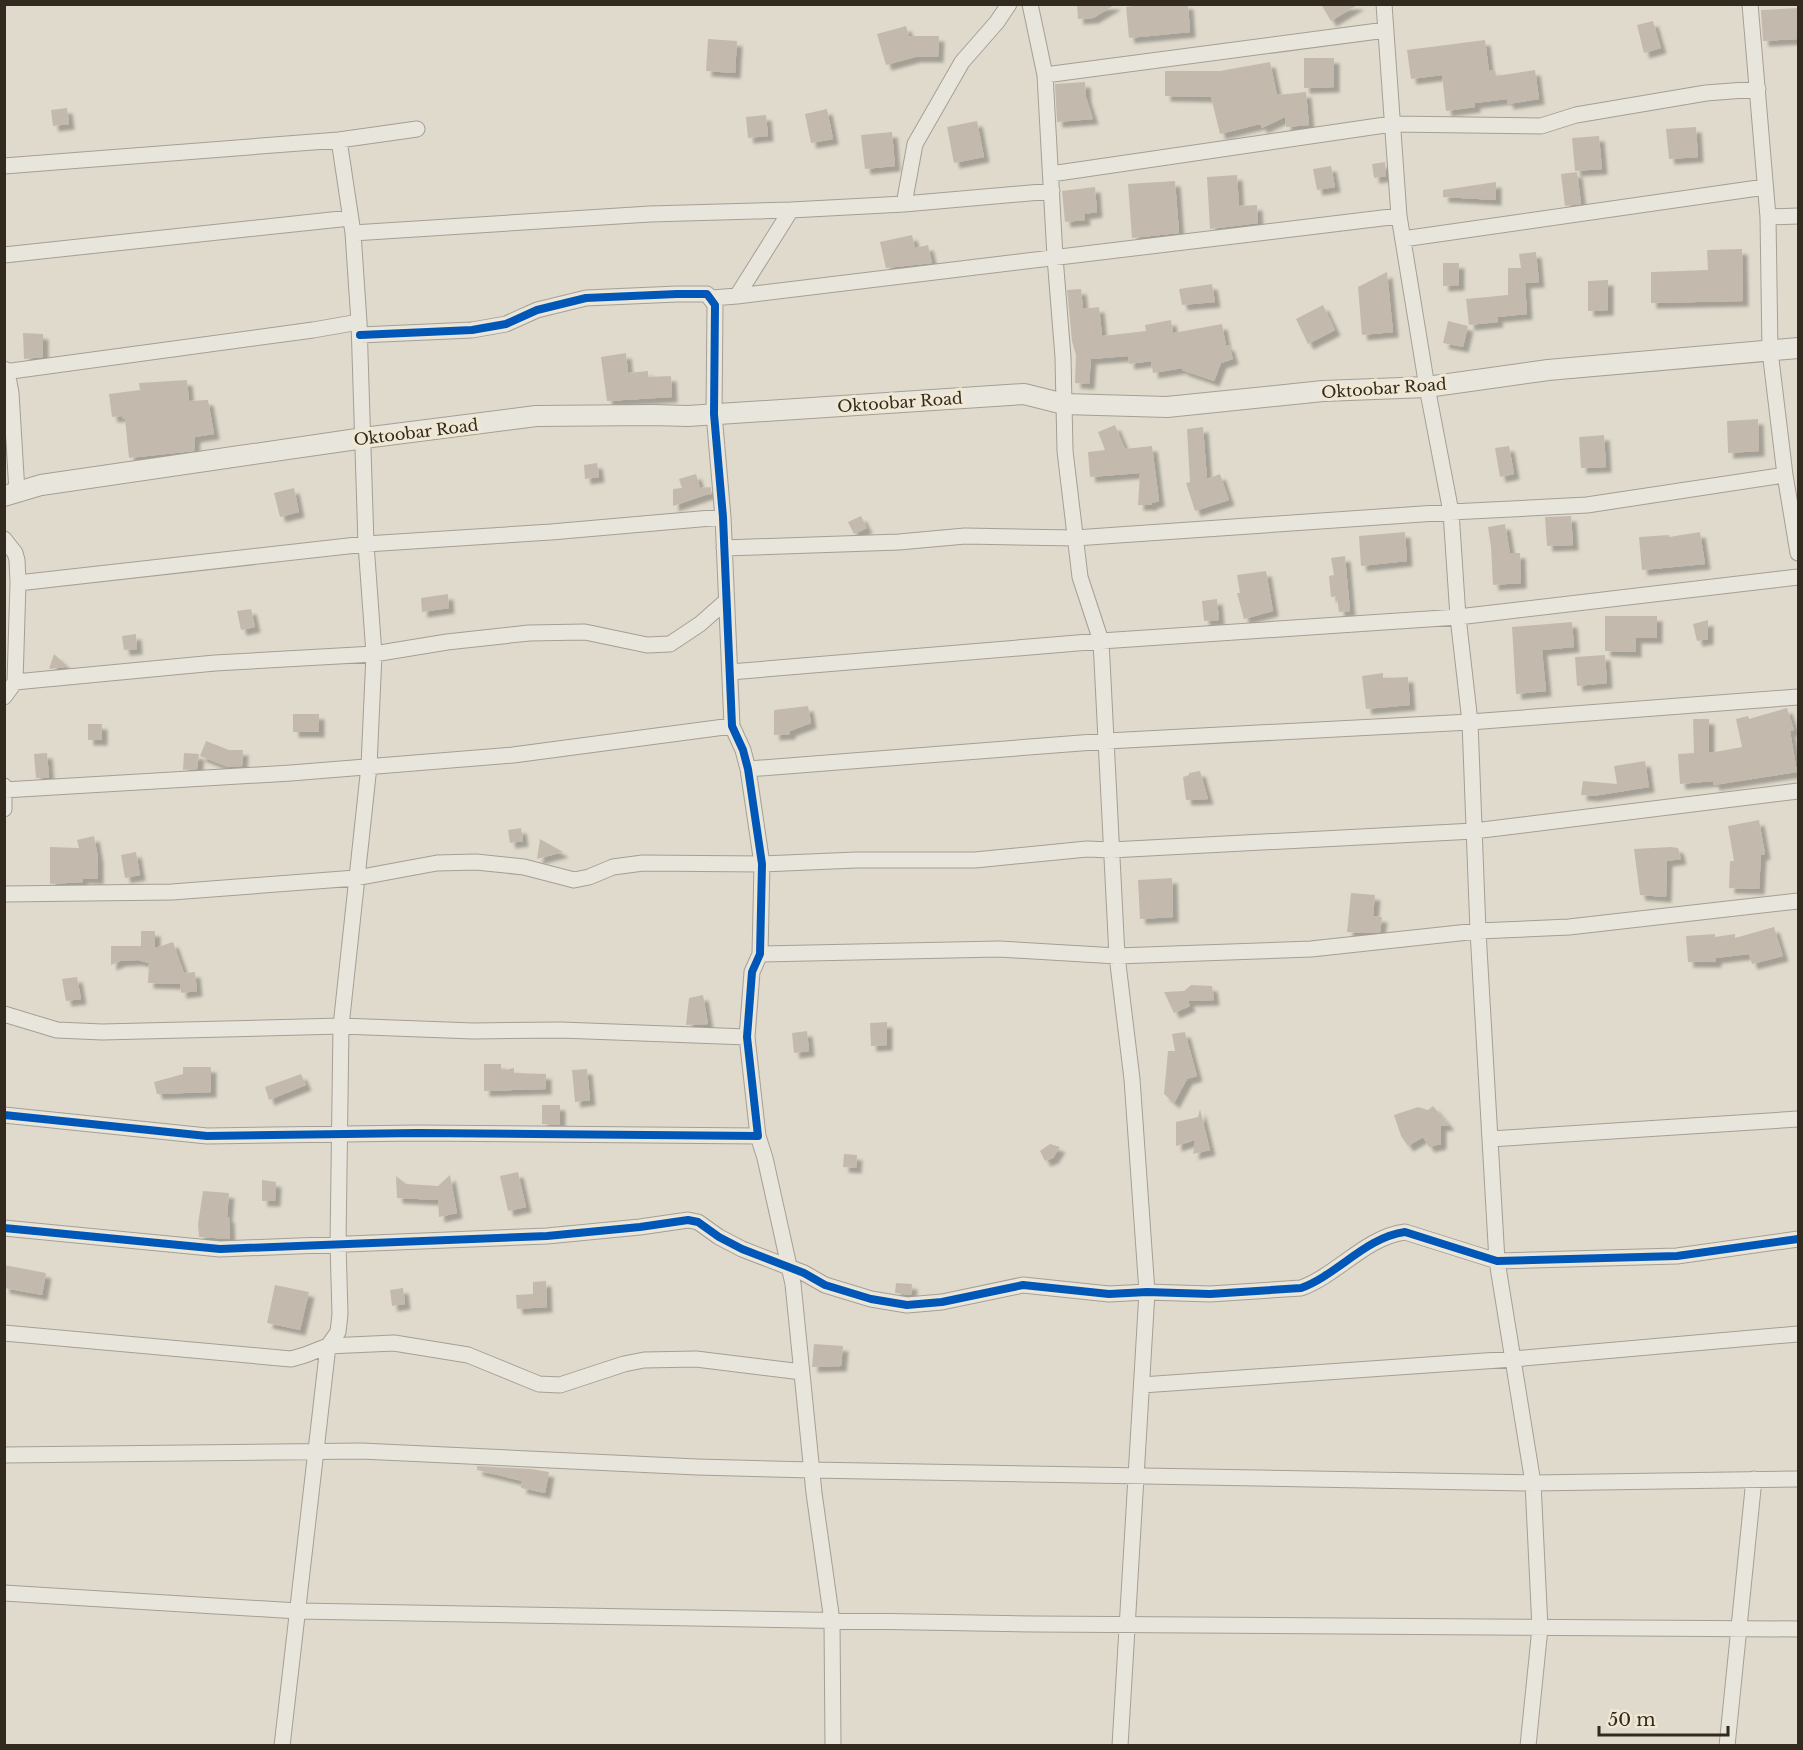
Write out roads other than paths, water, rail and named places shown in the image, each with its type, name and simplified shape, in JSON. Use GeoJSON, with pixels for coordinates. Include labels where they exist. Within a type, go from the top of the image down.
{"type":"FeatureCollection","features":[{"type":"Feature","properties":{"kind":"street"},"geometry":{"type":"LineString","coordinates":[[904,204],[915,144],[962,63],[997,22],[1009,4]]}},
{"type":"Feature","properties":{"kind":"street"},"geometry":{"type":"LineString","coordinates":[[1030,4],[1045,75],[1054,257],[1063,357],[1065,452],[1080,577],[1101,641],[1117,956],[1132,1078],[1147,1292],[1119,1746]]}},
{"type":"Feature","properties":{"kind":"street"},"geometry":{"type":"LineString","coordinates":[[1384,4],[1399,216],[1451,512],[1458,618],[1470,722],[1478,931],[1497,1260],[1533,1483],[1540,1628],[1528,1746]]}},
{"type":"Feature","properties":{"kind":"street"},"geometry":{"type":"LineString","coordinates":[[1750,4],[1767,217],[1770,351],[1785,475],[1798,553]]}},
{"type":"Feature","properties":{"kind":"street"},"geometry":{"type":"LineString","coordinates":[[1045,75],[1386,30]]}},
{"type":"Feature","properties":{"kind":"street"},"geometry":{"type":"LineString","coordinates":[[1051,174],[1392,124],[1541,126],[1576,115],[1706,93],[1758,89]]}},
{"type":"Feature","properties":{"kind":"street"},"geometry":{"type":"LineString","coordinates":[[4,166],[339,140],[417,129]]}},
{"type":"Feature","properties":{"kind":"street"},"geometry":{"type":"LineString","coordinates":[[282,1746],[328,1346],[338,1332],[340,1314],[338,1244],[341,1026],[369,766],[374,654],[366,544],[364,438],[352,225],[339,140]]}},
{"type":"Feature","properties":{"kind":"street"},"geometry":{"type":"LineString","coordinates":[[1403,239],[1765,187]]}},
{"type":"Feature","properties":{"kind":"street"},"geometry":{"type":"LineString","coordinates":[[4,255],[352,225],[791,210],[904,204],[1052,191]]}},
{"type":"Feature","properties":{"kind":"street"},"geometry":{"type":"LineString","coordinates":[[737,296],[791,210]]}},
{"type":"Feature","properties":{"kind":"street"},"geometry":{"type":"LineString","coordinates":[[712,298],[1399,216]]}},
{"type":"Feature","properties":{"kind":"street"},"geometry":{"type":"LineString","coordinates":[[1767,217],[1798,216]]}},
{"type":"Feature","properties":{"kind":"street"},"geometry":{"type":"LineString","coordinates":[[11,494],[11,393],[5,371],[313,330],[359,328],[472,330],[506,324],[537,310],[586,298],[707,294],[716,304],[714,414],[723,517],[732,726],[744,750],[762,864],[760,954],[752,972],[747,1037],[758,1136],[790,1269],[811,1470],[832,1621],[833,1746]]}},
{"type":"Feature","properties":{"kind":"street","name":"Oktoobar Road"},"geometry":{"type":"LineString","coordinates":[[11,494],[41,484],[536,416],[688,416],[1024,394],[1064,404],[1167,407],[1323,391],[1428,387],[1548,369],[1798,348]]}},
{"type":"Feature","properties":{"kind":"street"},"geometry":{"type":"LineString","coordinates":[[724,548],[899,542],[965,536],[1075,538],[1587,505],[1785,475]]}},
{"type":"Feature","properties":{"kind":"street"},"geometry":{"type":"LineString","coordinates":[[18,583],[366,544],[551,532],[723,517]]}},
{"type":"Feature","properties":{"kind":"street"},"geometry":{"type":"LineString","coordinates":[[4,539],[17,560],[18,583],[15,682],[4,697]]}},
{"type":"Feature","properties":{"kind":"street"},"geometry":{"type":"LineString","coordinates":[[730,672],[1101,641],[1458,618],[1798,577]]}},
{"type":"Feature","properties":{"kind":"street"},"geometry":{"type":"LineString","coordinates":[[15,682],[215,663],[374,654],[447,642],[529,633],[585,632],[647,645],[670,644],[700,624],[726,601]]}},
{"type":"Feature","properties":{"kind":"street"},"geometry":{"type":"LineString","coordinates":[[748,769],[1107,741],[1470,722],[1798,697]]}},
{"type":"Feature","properties":{"kind":"street"},"geometry":{"type":"LineString","coordinates":[[5,790],[291,773],[513,755],[732,726]]}},
{"type":"Feature","properties":{"kind":"street"},"geometry":{"type":"LineString","coordinates":[[4,786],[4,808]]}},
{"type":"Feature","properties":{"kind":"street"},"geometry":{"type":"LineString","coordinates":[[4,894],[172,892],[356,878],[436,863],[476,862],[524,867],[574,880],[589,877],[613,867],[643,862],[762,864],[856,860],[975,860],[1087,849],[1111,850],[1474,831],[1798,791]]}},
{"type":"Feature","properties":{"kind":"street"},"geometry":{"type":"LineString","coordinates":[[760,954],[999,949],[1117,956],[1311,949],[1478,931],[1569,927],[1798,901]]}},
{"type":"Feature","properties":{"kind":"street"},"geometry":{"type":"LineString","coordinates":[[4,1014],[57,1030],[102,1032],[341,1026],[473,1031],[561,1030],[747,1037]]}},
{"type":"Feature","properties":{"kind":"street"},"geometry":{"type":"LineString","coordinates":[[4,1115],[207,1136],[340,1136],[418,1133],[758,1136]]}},
{"type":"Feature","properties":{"kind":"street"},"geometry":{"type":"LineString","coordinates":[[1490,1139],[1798,1119]]}},
{"type":"Feature","properties":{"kind":"street"},"geometry":{"type":"LineString","coordinates":[[4,1228],[220,1249],[547,1236],[688,1220],[698,1222],[719,1237],[742,1249],[804,1273],[825,1285],[862,1296],[907,1305],[942,1302],[1023,1285],[1109,1294],[1147,1292],[1210,1294],[1301,1288],[1314,1283],[1377,1241],[1394,1233],[1405,1232],[1497,1260],[1677,1256],[1798,1239]]}},
{"type":"Feature","properties":{"kind":"street"},"geometry":{"type":"LineString","coordinates":[[4,1333],[291,1359],[328,1346],[394,1343],[468,1354],[539,1384],[560,1385],[624,1364],[644,1360],[696,1359],[801,1372]]}},
{"type":"Feature","properties":{"kind":"street"},"geometry":{"type":"LineString","coordinates":[[1142,1385],[1513,1359],[1798,1334]]}},
{"type":"Feature","properties":{"kind":"street"},"geometry":{"type":"LineString","coordinates":[[4,1455],[361,1451],[697,1467],[811,1470],[1533,1483],[1798,1479]]}},
{"type":"Feature","properties":{"kind":"street"},"geometry":{"type":"LineString","coordinates":[[1727,1746],[1754,1479]]}},
{"type":"Feature","properties":{"kind":"street"},"geometry":{"type":"LineString","coordinates":[[4,1593],[298,1611],[1127,1625],[1798,1629]]}}]}
